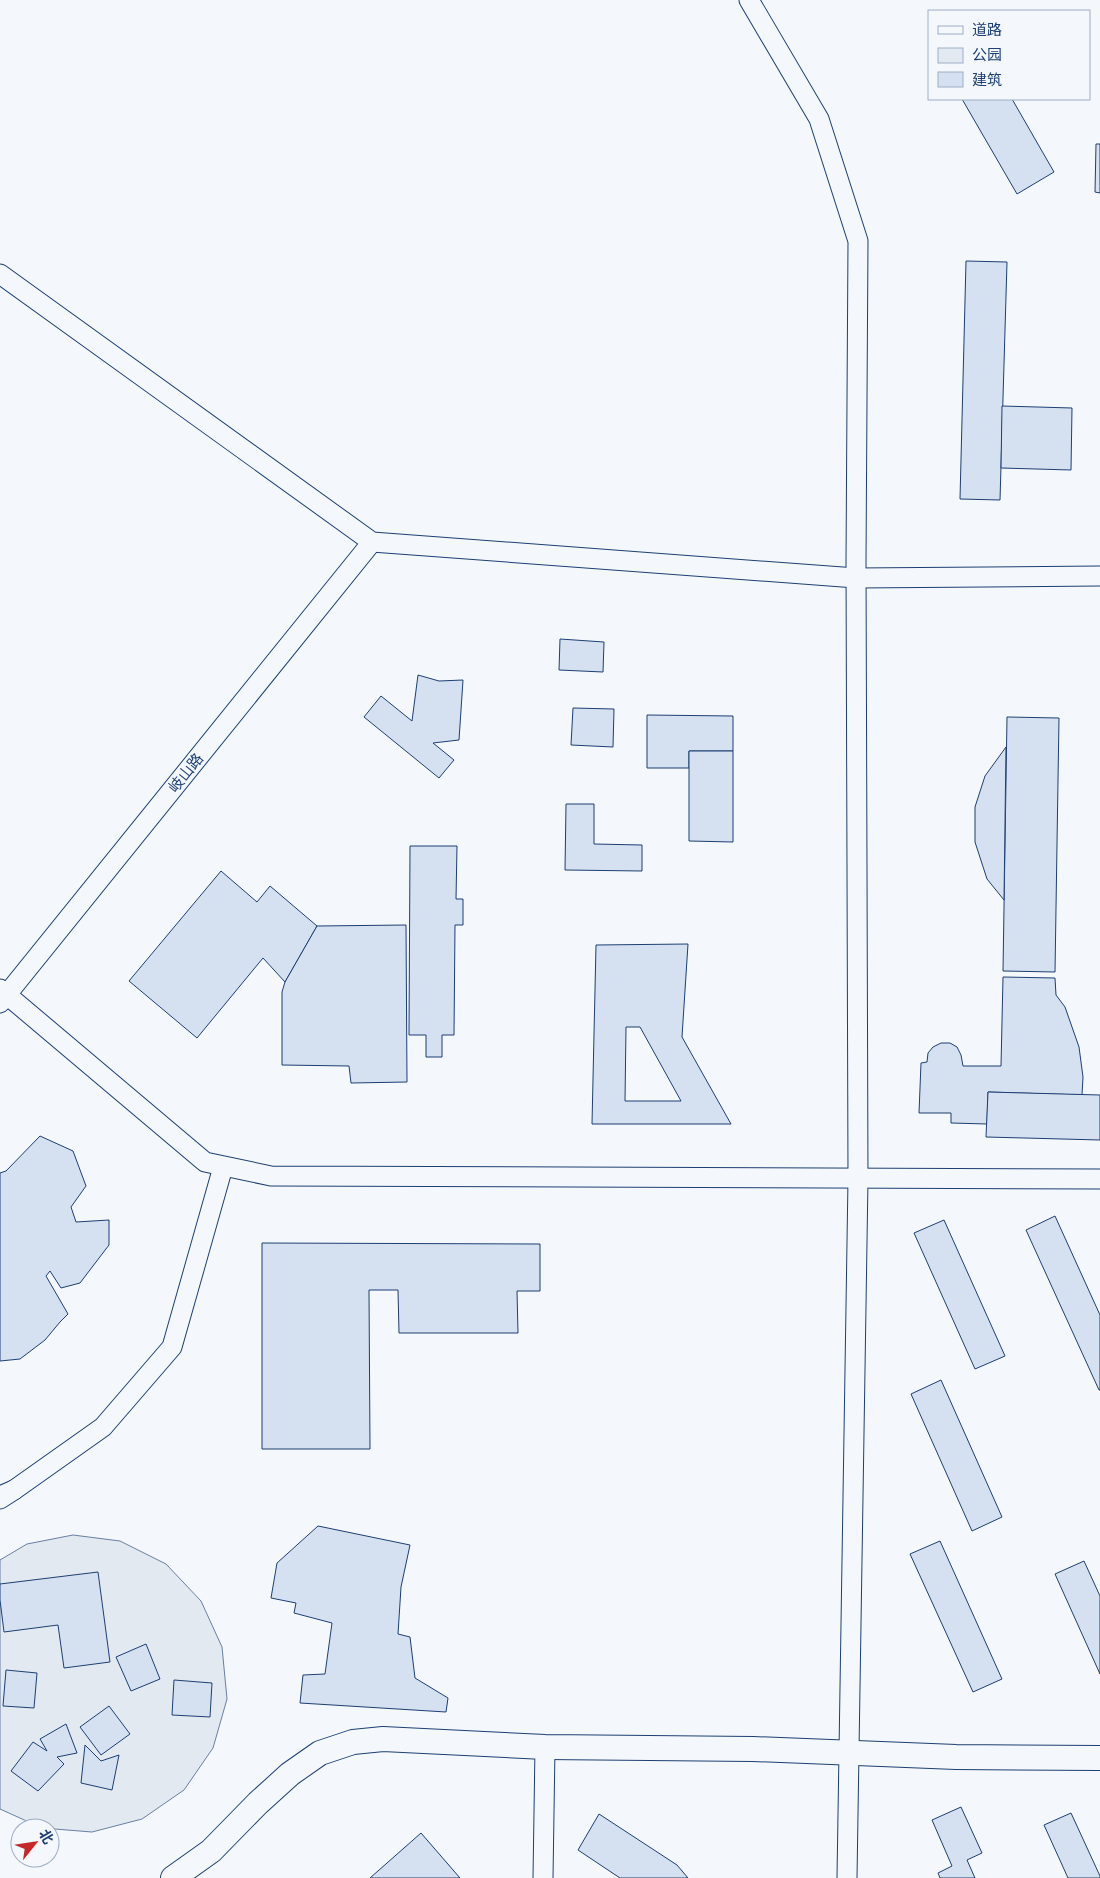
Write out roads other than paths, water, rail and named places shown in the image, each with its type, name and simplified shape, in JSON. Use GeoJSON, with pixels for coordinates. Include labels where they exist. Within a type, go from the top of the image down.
{"type":"FeatureCollection","features":[{"type":"Feature","properties":{"kind":"main road"},"geometry":{"type":"LineString","coordinates":[[175,1877],[211,1851],[258,1803],[290,1774],[320,1753],[353,1742],[383,1739],[545,1747],[753,1748],[956,1758],[1100,1758]]}},
{"type":"Feature","properties":{"kind":"street"},"geometry":{"type":"LineString","coordinates":[[749,0],[819,119],[858,241],[856,578],[858,1179],[847,1878]]}},
{"type":"Feature","properties":{"kind":"street"},"geometry":{"type":"LineString","coordinates":[[0,274],[372,542],[856,578],[1100,576]]}},
{"type":"Feature","properties":{"kind":"street","name":"岐山路"},"geometry":{"type":"LineString","coordinates":[[2,996],[372,542]]}},
{"type":"Feature","properties":{"kind":"street"},"geometry":{"type":"LineString","coordinates":[[2,996],[205,1162],[271,1176],[1100,1179]]}},
{"type":"Feature","properties":{"kind":"street"},"geometry":{"type":"LineString","coordinates":[[5,1495],[103,1427],[172,1348],[223,1167]]}},
{"type":"Feature","properties":{"kind":"street"},"geometry":{"type":"LineString","coordinates":[[543,1878],[545,1747]]}}]}
